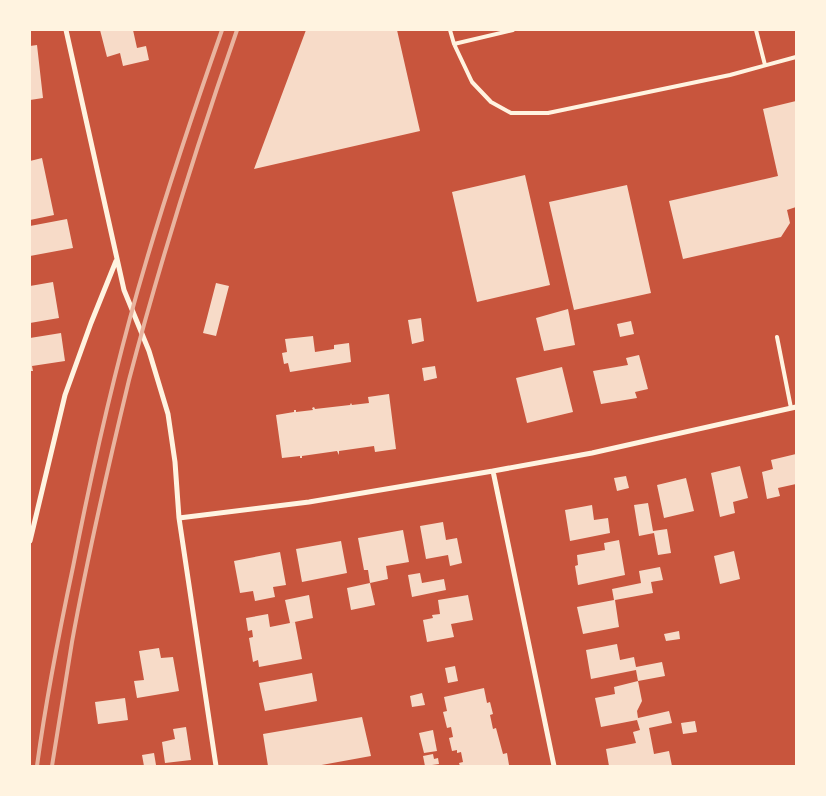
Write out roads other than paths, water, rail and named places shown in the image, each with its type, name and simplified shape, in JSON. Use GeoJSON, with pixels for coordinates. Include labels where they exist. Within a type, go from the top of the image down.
{"type":"FeatureCollection","features":[{"type":"Feature","properties":{"kind":"street"},"geometry":{"type":"LineString","coordinates":[[66,30],[124,290],[149,351],[168,414],[175,462],[179,518],[216,766]]}},
{"type":"Feature","properties":{"kind":"street"},"geometry":{"type":"LineString","coordinates":[[30,541],[65,395],[91,323],[117,260]]}},
{"type":"Feature","properties":{"kind":"street"},"geometry":{"type":"LineString","coordinates":[[179,518],[309,502],[494,471],[592,452],[794,408]]}},
{"type":"Feature","properties":{"kind":"street"},"geometry":{"type":"LineString","coordinates":[[494,471],[554,766]]}},
{"type":"Feature","properties":{"kind":"lane"},"geometry":{"type":"LineString","coordinates":[[450,30],[454,44],[472,82],[491,102],[511,113],[548,113],[730,75],[796,57]]}},
{"type":"Feature","properties":{"kind":"lane"},"geometry":{"type":"LineString","coordinates":[[454,44],[513,30]]}},
{"type":"Feature","properties":{"kind":"lane"},"geometry":{"type":"LineString","coordinates":[[756,30],[765,65]]}},
{"type":"Feature","properties":{"kind":"lane"},"geometry":{"type":"LineString","coordinates":[[777,336],[794,408]]}},
{"type":"Feature","properties":{"kind":"railway"},"geometry":{"type":"LineString","coordinates":[[37,766],[63,617],[115,376],[155,233],[182,146],[222,30]]}},
{"type":"Feature","properties":{"kind":"railway"},"geometry":{"type":"LineString","coordinates":[[52,766],[72,642],[85,576],[129,380],[180,204],[237,30]]}}]}
